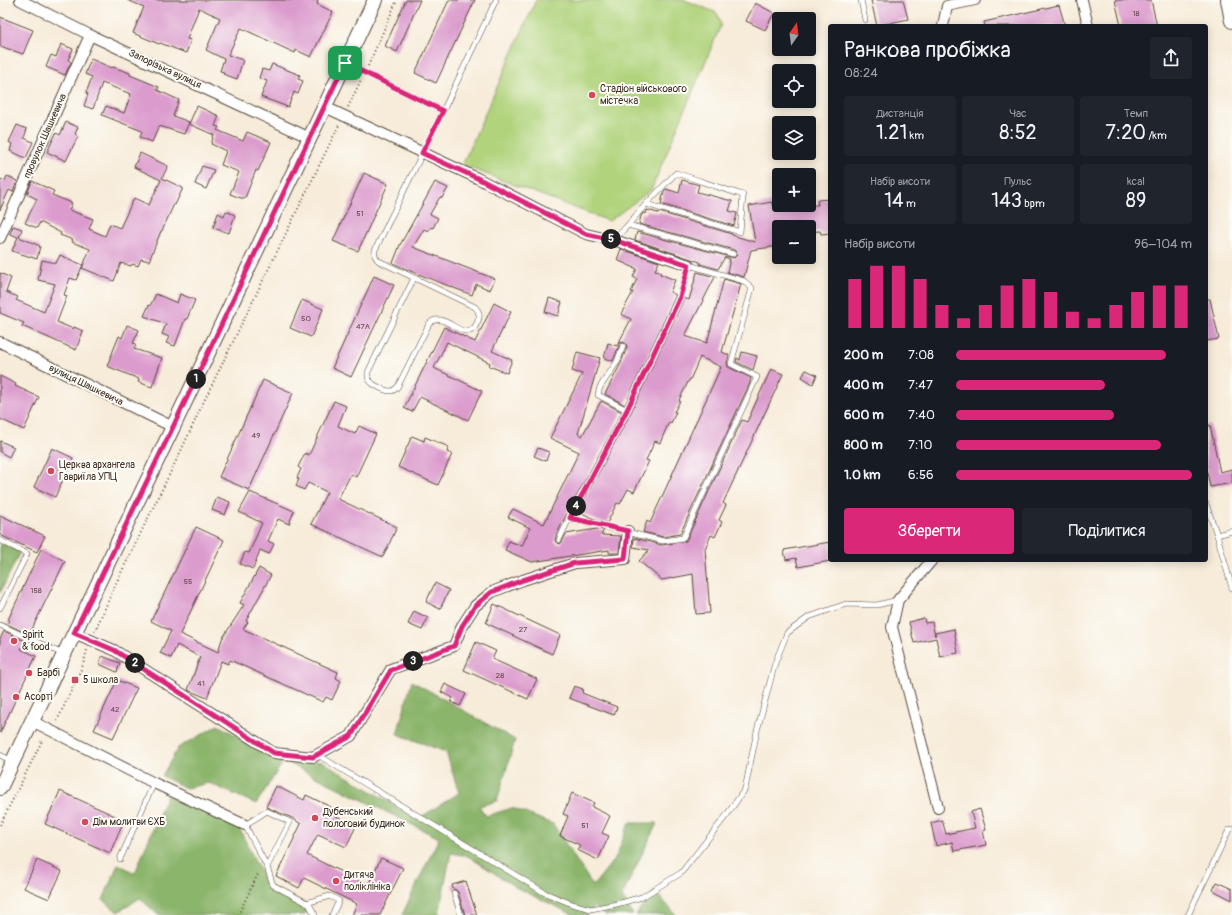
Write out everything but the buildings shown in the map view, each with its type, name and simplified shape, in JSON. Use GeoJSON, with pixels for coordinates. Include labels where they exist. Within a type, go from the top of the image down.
{"type":"FeatureCollection","features":[{"type":"Feature","properties":{"kind":"main road"},"geometry":{"type":"LineString","coordinates":[[0,788],[375,0]]}},
{"type":"Feature","properties":{"kind":"main road"},"geometry":{"type":"LineString","coordinates":[[1228,0],[1232,21]]}},
{"type":"Feature","properties":{"kind":"street","name":"Запорізька вулиця"},"geometry":{"type":"LineString","coordinates":[[20,0],[310,138]]}},
{"type":"Feature","properties":{"kind":"street"},"geometry":{"type":"LineString","coordinates":[[943,24],[946,3],[975,0]]}},
{"type":"Feature","properties":{"kind":"street"},"geometry":{"type":"LineString","coordinates":[[1082,0],[1088,24]]}},
{"type":"Feature","properties":{"kind":"street","name":"провулок Шашкевича"},"geometry":{"type":"LineString","coordinates":[[0,238],[90,34]]}},
{"type":"Feature","properties":{"kind":"street"},"geometry":{"type":"LineString","coordinates":[[325,107],[477,178],[586,234],[614,240],[689,265]]}},
{"type":"Feature","properties":{"kind":"street","name":"вулиця Шашкевича"},"geometry":{"type":"LineString","coordinates":[[0,342],[173,427]]}},
{"type":"Feature","properties":{"kind":"street"},"geometry":{"type":"LineString","coordinates":[[74,633],[114,650],[274,753],[313,757],[351,736],[391,670],[454,646],[462,626],[475,606],[492,592],[575,563],[625,559],[628,531]]}},
{"type":"Feature","properties":{"kind":"street"},"geometry":{"type":"LineString","coordinates":[[930,562],[898,600],[892,628],[938,808]]}},
{"type":"Feature","properties":{"kind":"street"},"geometry":{"type":"LineString","coordinates":[[32,721],[154,783],[245,825]]}},
{"type":"Feature","properties":{"kind":"lane"},"geometry":{"type":"LineString","coordinates":[[414,278],[368,372],[369,381],[372,384],[391,391],[395,390],[398,386],[432,320],[441,320],[467,332],[474,327],[480,314],[478,309],[475,307],[379,261],[374,254],[496,0]]}},
{"type":"Feature","properties":{"kind":"lane"},"geometry":{"type":"LineString","coordinates":[[861,0],[865,20]]}},
{"type":"Feature","properties":{"kind":"lane"},"geometry":{"type":"LineString","coordinates":[[345,63],[443,111]]}},
{"type":"Feature","properties":{"kind":"lane"},"geometry":{"type":"LineString","coordinates":[[614,240],[646,204],[676,174],[703,181],[743,195],[740,232],[646,204]]}},
{"type":"Feature","properties":{"kind":"lane"},"geometry":{"type":"LineString","coordinates":[[628,225],[733,254]]}},
{"type":"Feature","properties":{"kind":"lane"},"geometry":{"type":"LineString","coordinates":[[559,540],[570,518],[627,410],[680,297],[689,265],[744,281],[752,288],[731,364],[757,377],[683,538],[663,541],[628,531],[570,518]]}},
{"type":"Feature","properties":{"kind":"lane"},"geometry":{"type":"LineString","coordinates":[[623,346],[617,362],[600,387],[598,395],[627,410]]}},
{"type":"Feature","properties":{"kind":"lane"},"geometry":{"type":"LineString","coordinates":[[1208,510],[1232,588]]}},
{"type":"Feature","properties":{"kind":"lane"},"geometry":{"type":"LineString","coordinates":[[1217,535],[1232,531]]}},
{"type":"Feature","properties":{"kind":"lane"},"geometry":{"type":"LineString","coordinates":[[0,540],[27,554],[0,608]]}},
{"type":"Feature","properties":{"kind":"lane"},"geometry":{"type":"LineString","coordinates":[[318,754],[545,893],[572,904],[591,909],[617,904],[642,897],[681,873],[746,789],[759,724],[775,663],[787,633],[808,617],[846,604],[877,605],[898,600]]}},
{"type":"Feature","properties":{"kind":"lane"},"geometry":{"type":"LineString","coordinates":[[0,625],[64,655]]}},
{"type":"Feature","properties":{"kind":"lane"},"geometry":{"type":"LineString","coordinates":[[0,755],[13,761]]}},
{"type":"Feature","properties":{"kind":"lane"},"geometry":{"type":"LineString","coordinates":[[120,859],[154,783]]}},
{"type":"Feature","properties":{"kind":"lane"},"geometry":{"type":"LineString","coordinates":[[266,864],[290,822],[267,811],[245,825],[266,864],[273,885],[309,904],[315,915]]}},
{"type":"Feature","properties":{"kind":"lane"},"geometry":{"type":"LineString","coordinates":[[1188,915],[1229,830],[1232,829]]}},
{"type":"Feature","properties":{"kind":"lane"},"geometry":{"type":"LineString","coordinates":[[454,893],[461,915]]}},
{"type":"Feature","properties":{"kind":"lane"},"geometry":{"type":"LineString","coordinates":[[306,903],[330,896],[339,901],[332,915]]}},
{"type":"Feature","properties":{"kind":"path"},"geometry":{"type":"LineString","coordinates":[[0,825],[41,741],[55,725],[118,579],[365,73],[397,0]]}},
{"type":"Feature","properties":{"kind":"path"},"geometry":{"type":"LineString","coordinates":[[238,915],[266,864]]}},
{"type":"Feature","properties":{"kind":"green space","name":"Стадіон військового містечка"},"geometry":{"type":"Polygon","coordinates":[[[536,0],[685,0],[717,13],[721,25],[651,190],[609,221],[462,165],[536,0]]]}},
{"type":"Feature","properties":{"kind":"green space"},"geometry":{"type":"Polygon","coordinates":[[[0,543],[20,552],[0,593],[0,543]]]}},
{"type":"Feature","properties":{"kind":"green space"},"geometry":{"type":"Polygon","coordinates":[[[412,681],[515,740],[497,801],[479,806],[486,816],[512,808],[553,824],[593,886],[616,857],[629,823],[657,823],[622,896],[633,915],[605,915],[595,907],[588,915],[574,915],[517,888],[468,856],[451,853],[439,912],[440,915],[402,915],[439,838],[284,761],[256,804],[209,783],[186,788],[162,776],[178,748],[218,725],[273,756],[323,762],[418,819],[459,793],[446,752],[397,734],[412,681]]]}},
{"type":"Feature","properties":{"kind":"green space"},"geometry":{"type":"Polygon","coordinates":[[[167,795],[239,828],[267,885],[308,905],[305,915],[158,915],[140,898],[118,912],[103,900],[118,864],[135,873],[167,795]]]}},
{"type":"Feature","properties":{"kind":"green space"},"geometry":{"type":"Polygon","coordinates":[[[654,890],[676,915],[636,915],[654,890]]]}},
{"type":"Feature","properties":{"kind":"place","name":"Стадіон військового містечка"},"geometry":{"type":"Point","coordinates":[592,95]}},
{"type":"Feature","properties":{"kind":"place","name":"Церква архангела Гавриїла УПЦ"},"geometry":{"type":"Point","coordinates":[51,471]}},
{"type":"Feature","properties":{"kind":"place","name":"Spirit & food"},"geometry":{"type":"Point","coordinates":[14,641]}},
{"type":"Feature","properties":{"kind":"place","name":"Барбі"},"geometry":{"type":"Point","coordinates":[29,673]}},
{"type":"Feature","properties":{"kind":"place","name":"5 школа"},"geometry":{"type":"Point","coordinates":[75,680]}},
{"type":"Feature","properties":{"kind":"place","name":"Асорті"},"geometry":{"type":"Point","coordinates":[16,697]}},
{"type":"Feature","properties":{"kind":"place","name":"Дубенський пологовий будинок"},"geometry":{"type":"Point","coordinates":[315,818]}},
{"type":"Feature","properties":{"kind":"place","name":"Дім молитви ЄХБ"},"geometry":{"type":"Point","coordinates":[85,822]}},
{"type":"Feature","properties":{"kind":"place","name":"Дитяча поліклініка"},"geometry":{"type":"Point","coordinates":[336,881]}},
{"type":"Feature","properties":{"kind":"route"},"geometry":{"type":"LineString","coordinates":[[345,63],[443,111],[422,153],[477,178],[586,234],[614,240],[689,265],[680,297],[627,410],[570,518],[628,531],[625,559],[575,563],[492,592],[475,606],[462,626],[454,646],[391,670],[351,736],[313,757],[274,753],[114,650],[74,633],[345,63]]}}]}
